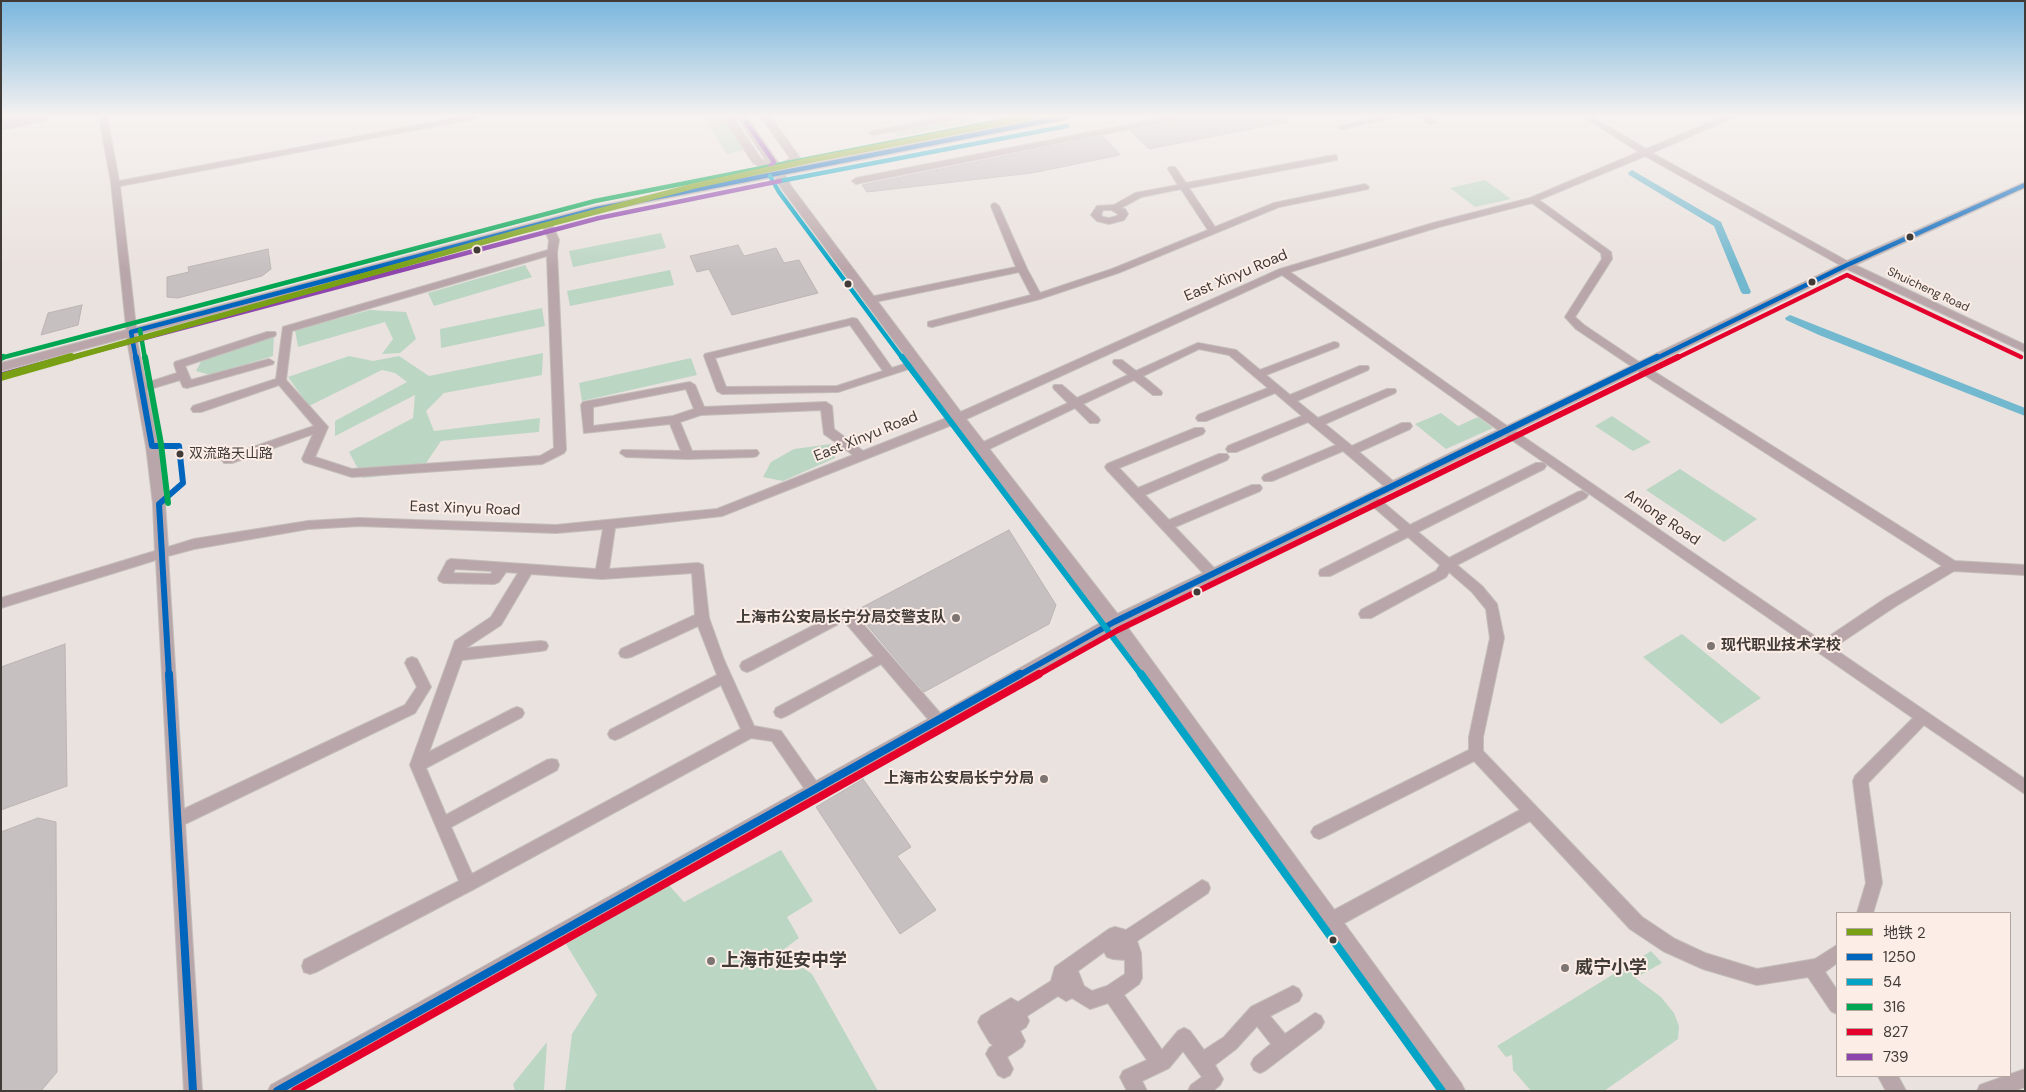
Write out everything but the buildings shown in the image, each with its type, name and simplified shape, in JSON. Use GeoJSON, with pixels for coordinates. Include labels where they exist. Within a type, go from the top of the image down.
{"type":"FeatureCollection","features":[{"type":"Feature","properties":{"kind":"main road"},"geometry":{"type":"LineString","coordinates":[[770,168],[778,172]]}},
{"type":"Feature","properties":{"kind":"main road"},"geometry":{"type":"LineString","coordinates":[[775,168],[781,180],[958,418],[1114,622],[1331,921],[1447,1089]]}},
{"type":"Feature","properties":{"kind":"main road"},"geometry":{"type":"LineString","coordinates":[[778,172],[780,168]]}},
{"type":"Feature","properties":{"kind":"main road"},"geometry":{"type":"LineString","coordinates":[[778,172],[784,168]]}},
{"type":"Feature","properties":{"kind":"main road"},"geometry":{"type":"LineString","coordinates":[[1,367],[597,209],[799,168]]}},
{"type":"Feature","properties":{"kind":"street"},"geometry":{"type":"LineString","coordinates":[[112,168],[131,332],[152,446],[159,504],[193,1091]]}},
{"type":"Feature","properties":{"kind":"street"},"geometry":{"type":"LineString","coordinates":[[115,184],[201,168]]}},
{"type":"Feature","properties":{"kind":"street"},"geometry":{"type":"LineString","coordinates":[[856,181],[922,168]]}},
{"type":"Feature","properties":{"kind":"street"},"geometry":{"type":"LineString","coordinates":[[1116,208],[1138,195],[1282,168]]}},
{"type":"Feature","properties":{"kind":"street","name":"East Xinyu Road"},"geometry":{"type":"LineString","coordinates":[[1,603],[194,544],[308,525],[359,522],[556,528],[718,513],[958,418],[1283,271],[1436,225],[1533,200],[1610,168]]}},
{"type":"Feature","properties":{"kind":"street","name":"Shuicheng Road"},"geometry":{"type":"LineString","coordinates":[[1673,168],[1847,264],[2025,349]]}},
{"type":"Feature","properties":{"kind":"street"},"geometry":{"type":"LineString","coordinates":[[1172,169],[1213,230]]}},
{"type":"Feature","properties":{"kind":"street"},"geometry":{"type":"LineString","coordinates":[[277,1091],[1114,622],[1847,264],[2025,185]]}},
{"type":"Feature","properties":{"kind":"street"},"geometry":{"type":"LineString","coordinates":[[932,324],[1037,297],[1115,271],[1277,205],[1365,187]]}},
{"type":"Feature","properties":{"kind":"street"},"geometry":{"type":"LineString","coordinates":[[1533,200],[1606,252],[1607,259],[1570,317],[1580,327],[1952,566],[2025,570]]}},
{"type":"Feature","properties":{"kind":"street"},"geometry":{"type":"LineString","coordinates":[[995,206],[1037,297]]}},
{"type":"Feature","properties":{"kind":"street"},"geometry":{"type":"LineString","coordinates":[[322,427],[308,458],[352,473],[542,460],[560,450],[552,252],[554,240],[546,222]]}},
{"type":"Feature","properties":{"kind":"street"},"geometry":{"type":"LineString","coordinates":[[280,381],[287,329],[552,252]]}},
{"type":"Feature","properties":{"kind":"street"},"geometry":{"type":"LineString","coordinates":[[870,300],[1022,268]]}},
{"type":"Feature","properties":{"kind":"street","name":"Anlong Road"},"geometry":{"type":"LineString","coordinates":[[1283,271],[1505,430],[2025,787]]}},
{"type":"Feature","properties":{"kind":"street"},"geometry":{"type":"LineString","coordinates":[[890,372],[853,321],[709,356],[722,391],[838,389],[890,372],[917,363]]}},
{"type":"Feature","properties":{"kind":"street"},"geometry":{"type":"LineString","coordinates":[[269,362],[187,385],[180,364],[271,334]]}},
{"type":"Feature","properties":{"kind":"street"},"geometry":{"type":"LineString","coordinates":[[1259,374],[1334,345]]}},
{"type":"Feature","properties":{"kind":"street"},"geometry":{"type":"LineString","coordinates":[[981,448],[1198,346],[1232,352],[1392,486]]}},
{"type":"Feature","properties":{"kind":"street"},"geometry":{"type":"LineString","coordinates":[[1118,362],[1157,393]]}},
{"type":"Feature","properties":{"kind":"street"},"geometry":{"type":"LineString","coordinates":[[1289,400],[1364,368]]}},
{"type":"Feature","properties":{"kind":"street"},"geometry":{"type":"LineString","coordinates":[[141,388],[183,375]]}},
{"type":"Feature","properties":{"kind":"street"},"geometry":{"type":"LineString","coordinates":[[197,409],[280,381]]}},
{"type":"Feature","properties":{"kind":"street"},"geometry":{"type":"LineString","coordinates":[[280,381],[322,427]]}},
{"type":"Feature","properties":{"kind":"street"},"geometry":{"type":"LineString","coordinates":[[700,411],[690,385],[587,405],[588,430],[674,420],[700,411],[826,406],[828,431],[862,456]]}},
{"type":"Feature","properties":{"kind":"street"},"geometry":{"type":"LineString","coordinates":[[1058,387],[1094,420]]}},
{"type":"Feature","properties":{"kind":"street"},"geometry":{"type":"LineString","coordinates":[[1202,418],[1276,389]]}},
{"type":"Feature","properties":{"kind":"street"},"geometry":{"type":"LineString","coordinates":[[1136,494],[1228,453],[1392,392]]}},
{"type":"Feature","properties":{"kind":"street"},"geometry":{"type":"LineString","coordinates":[[674,420],[688,455]]}},
{"type":"Feature","properties":{"kind":"street"},"geometry":{"type":"LineString","coordinates":[[1268,478],[1406,426]]}},
{"type":"Feature","properties":{"kind":"street"},"geometry":{"type":"LineString","coordinates":[[228,460],[322,427]]}},
{"type":"Feature","properties":{"kind":"street"},"geometry":{"type":"LineString","coordinates":[[1199,431],[1111,467],[1212,574]]}},
{"type":"Feature","properties":{"kind":"street"},"geometry":{"type":"LineString","coordinates":[[626,453],[688,455],[753,453]]}},
{"type":"Feature","properties":{"kind":"street"},"geometry":{"type":"LineString","coordinates":[[1325,573],[1540,466]]}},
{"type":"Feature","properties":{"kind":"street"},"geometry":{"type":"LineString","coordinates":[[1167,526],[1256,488]]}},
{"type":"Feature","properties":{"kind":"street"},"geometry":{"type":"LineString","coordinates":[[1366,614],[1441,574],[1448,564],[1582,495]]}},
{"type":"Feature","properties":{"kind":"street"},"geometry":{"type":"LineString","coordinates":[[1370,497],[1477,589],[1492,608],[1497,638],[1476,737],[1476,753],[1636,923],[1669,945],[1704,961],[1757,977],[1818,967],[1836,953]]}},
{"type":"Feature","properties":{"kind":"street"},"geometry":{"type":"LineString","coordinates":[[602,574],[610,523]]}},
{"type":"Feature","properties":{"kind":"street"},"geometry":{"type":"LineString","coordinates":[[1822,648],[1891,602],[1952,566]]}},
{"type":"Feature","properties":{"kind":"street"},"geometry":{"type":"LineString","coordinates":[[502,568],[602,574],[698,568],[702,618],[749,732]]}},
{"type":"Feature","properties":{"kind":"street"},"geometry":{"type":"LineString","coordinates":[[468,884],[417,765],[460,645],[496,621],[527,569]]}},
{"type":"Feature","properties":{"kind":"street"},"geometry":{"type":"LineString","coordinates":[[747,666],[846,614],[938,721]]}},
{"type":"Feature","properties":{"kind":"street"},"geometry":{"type":"LineString","coordinates":[[626,654],[702,618]]}},
{"type":"Feature","properties":{"kind":"street"},"geometry":{"type":"LineString","coordinates":[[456,655],[541,646]]}},
{"type":"Feature","properties":{"kind":"street"},"geometry":{"type":"LineString","coordinates":[[781,712],[883,657]]}},
{"type":"Feature","properties":{"kind":"street"},"geometry":{"type":"LineString","coordinates":[[177,820],[410,709],[424,687],[412,662]]}},
{"type":"Feature","properties":{"kind":"street"},"geometry":{"type":"LineString","coordinates":[[615,734],[725,677]]}},
{"type":"Feature","properties":{"kind":"street"},"geometry":{"type":"LineString","coordinates":[[417,765],[517,713]]}},
{"type":"Feature","properties":{"kind":"street"},"geometry":{"type":"LineString","coordinates":[[1864,912],[1874,883],[1860,781],[1923,717]]}},
{"type":"Feature","properties":{"kind":"street"},"geometry":{"type":"LineString","coordinates":[[310,966],[468,884],[749,732],[776,735],[814,790]]}},
{"type":"Feature","properties":{"kind":"street"},"geometry":{"type":"LineString","coordinates":[[1319,832],[1476,753]]}},
{"type":"Feature","properties":{"kind":"street"},"geometry":{"type":"LineString","coordinates":[[442,824],[552,765]]}},
{"type":"Feature","properties":{"kind":"street"},"geometry":{"type":"LineString","coordinates":[[1331,921],[1531,812]]}},
{"type":"Feature","properties":{"kind":"street"},"geometry":{"type":"LineString","coordinates":[[1130,946],[1202,888]]}},
{"type":"Feature","properties":{"kind":"street"},"geometry":{"type":"LineString","coordinates":[[1004,1069],[996,1054],[1016,1041],[1012,1021],[1064,983],[1107,941],[1116,935],[1130,946],[1133,978],[1112,993],[1090,1000],[1064,983]]}},
{"type":"Feature","properties":{"kind":"street"},"geometry":{"type":"LineString","coordinates":[[1812,968],[1836,1004]]}},
{"type":"Feature","properties":{"kind":"street"},"geometry":{"type":"LineString","coordinates":[[1112,993],[1160,1063]]}},
{"type":"Feature","properties":{"kind":"street"},"geometry":{"type":"LineString","coordinates":[[1202,1062],[1230,1044],[1257,1013],[1294,995]]}},
{"type":"Feature","properties":{"kind":"street"},"geometry":{"type":"LineString","coordinates":[[1257,1013],[1284,1046]]}},
{"type":"Feature","properties":{"kind":"street"},"geometry":{"type":"LineString","coordinates":[[1260,1064],[1315,1022]]}},
{"type":"Feature","properties":{"kind":"street"},"geometry":{"type":"LineString","coordinates":[[1138,1091],[1130,1077],[1160,1063],[1184,1037],[1214,1079],[1197,1091]]}},
{"type":"Feature","properties":{"kind":"street"},"geometry":{"type":"LineString","coordinates":[[1888,1077],[1898,1091]]}},
{"type":"Feature","properties":{"kind":"street"},"geometry":{"type":"LineString","coordinates":[[1986,1091],[2025,1078]]}},
{"type":"Feature","properties":{"kind":"green space"},"geometry":{"type":"Polygon","coordinates":[[[1485,180],[1511,199],[1475,207],[1450,188],[1485,180]]]}},
{"type":"Feature","properties":{"kind":"green space"},"geometry":{"type":"Polygon","coordinates":[[[661,233],[666,248],[573,267],[569,251],[661,233]]]}},
{"type":"Feature","properties":{"kind":"green space"},"geometry":{"type":"Polygon","coordinates":[[[525,265],[532,277],[434,306],[428,293],[525,265]]]}},
{"type":"Feature","properties":{"kind":"green space"},"geometry":{"type":"Polygon","coordinates":[[[670,270],[674,285],[570,306],[567,291],[670,270]]]}},
{"type":"Feature","properties":{"kind":"green space"},"geometry":{"type":"Polygon","coordinates":[[[542,308],[545,326],[441,348],[440,329],[542,308]]]}},
{"type":"Feature","properties":{"kind":"green space"},"geometry":{"type":"Polygon","coordinates":[[[370,310],[406,312],[416,339],[400,353],[382,354],[393,339],[385,322],[298,347],[295,330],[370,310]]]}},
{"type":"Feature","properties":{"kind":"green space"},"geometry":{"type":"Polygon","coordinates":[[[274,335],[273,356],[210,375],[196,371],[203,358],[274,335]]]}},
{"type":"Feature","properties":{"kind":"green space"},"geometry":{"type":"Polygon","coordinates":[[[543,353],[542,375],[444,393],[426,411],[434,431],[540,418],[539,432],[441,441],[420,472],[363,478],[349,452],[413,418],[415,395],[335,436],[335,421],[407,382],[395,373],[382,370],[309,406],[288,377],[349,356],[373,361],[399,356],[429,376],[543,353]]]}},
{"type":"Feature","properties":{"kind":"green space"},"geometry":{"type":"Polygon","coordinates":[[[691,358],[697,375],[582,401],[579,383],[691,358]]]}},
{"type":"Feature","properties":{"kind":"green space"},"geometry":{"type":"Polygon","coordinates":[[[1441,413],[1458,426],[1478,417],[1493,428],[1446,449],[1415,424],[1441,413]]]}},
{"type":"Feature","properties":{"kind":"green space"},"geometry":{"type":"Polygon","coordinates":[[[1612,416],[1651,442],[1633,451],[1595,426],[1612,416]]]}},
{"type":"Feature","properties":{"kind":"green space"},"geometry":{"type":"Polygon","coordinates":[[[831,444],[835,458],[783,481],[763,477],[771,462],[794,449],[831,444]]]}},
{"type":"Feature","properties":{"kind":"green space"},"geometry":{"type":"Polygon","coordinates":[[[1680,469],[1757,519],[1724,542],[1646,490],[1680,469]]]}},
{"type":"Feature","properties":{"kind":"green space"},"geometry":{"type":"Polygon","coordinates":[[[1682,634],[1761,698],[1721,724],[1643,657],[1682,634]]]}},
{"type":"Feature","properties":{"kind":"green space"},"geometry":{"type":"Polygon","coordinates":[[[781,850],[813,901],[787,917],[799,938],[780,952],[812,974],[878,1091],[565,1091],[572,1034],[597,995],[566,944],[668,884],[684,902],[781,850]]]}},
{"type":"Feature","properties":{"kind":"green space"},"geometry":{"type":"Polygon","coordinates":[[[1651,951],[1662,963],[1635,978],[1661,997],[1674,1013],[1679,1026],[1678,1039],[1604,1091],[1531,1091],[1513,1070],[1512,1055],[1506,1057],[1497,1046],[1651,951]]]}},
{"type":"Feature","properties":{"kind":"green space"},"geometry":{"type":"Polygon","coordinates":[[[547,1042],[544,1091],[515,1091],[513,1084],[547,1042]]]}},
{"type":"Feature","properties":{"kind":"waterway"},"geometry":{"type":"LineString","coordinates":[[1632,173],[1718,224],[1746,292]]}},
{"type":"Feature","properties":{"kind":"waterway"},"geometry":{"type":"LineString","coordinates":[[1790,318],[1823,333],[2025,412]]}},
{"type":"Feature","properties":{"kind":"metro line","name":"2"},"geometry":{"type":"LineString","coordinates":[[1,377],[519,232],[694,186],[775,168]]}},
{"type":"Feature","properties":{"kind":"transit line","name":"316"},"geometry":{"type":"LineString","coordinates":[[1,358],[595,201],[762,168]]}},
{"type":"Feature","properties":{"kind":"transit line","name":"1250"},"geometry":{"type":"LineString","coordinates":[[193,1091],[159,504],[183,483],[179,446],[152,446],[131,332],[597,209],[806,168]]}},
{"type":"Feature","properties":{"kind":"transit line","name":"54"},"geometry":{"type":"LineString","coordinates":[[780,181],[848,168]]}},
{"type":"Feature","properties":{"kind":"transit line","name":"54"},"geometry":{"type":"LineString","coordinates":[[770,176],[779,192],[951,423],[1107,627],[1442,1091]]}},
{"type":"Feature","properties":{"kind":"transit line","name":"739"},"geometry":{"type":"LineString","coordinates":[[3,375],[599,218],[780,181]]}},
{"type":"Feature","properties":{"kind":"transit line","name":"1250"},"geometry":{"type":"LineString","coordinates":[[277,1091],[1114,622],[1847,265],[2025,185]]}},
{"type":"Feature","properties":{"kind":"transit line","name":"827"},"geometry":{"type":"LineString","coordinates":[[295,1091],[1118,630],[1847,275],[2021,357]]}},
{"type":"Feature","properties":{"kind":"transit line","name":"316"},"geometry":{"type":"LineString","coordinates":[[140,330],[161,444],[168,503]]}},
{"type":"Feature","properties":{"kind":"place","name":"双流路天山路"},"geometry":{"type":"Point","coordinates":[180,454]}},
{"type":"Feature","properties":{"kind":"place","name":"上海市公安局长宁分局交警支队"},"geometry":{"type":"Point","coordinates":[956,618]}},
{"type":"Feature","properties":{"kind":"place","name":"现代职业技术学校"},"geometry":{"type":"Point","coordinates":[1711,646]}},
{"type":"Feature","properties":{"kind":"place","name":"上海市公安局长宁分局"},"geometry":{"type":"Point","coordinates":[1044,779]}},
{"type":"Feature","properties":{"kind":"place","name":"上海市延安中学"},"geometry":{"type":"Point","coordinates":[711,961]}},
{"type":"Feature","properties":{"kind":"place","name":"威宁小学"},"geometry":{"type":"Point","coordinates":[1565,968]}}]}
